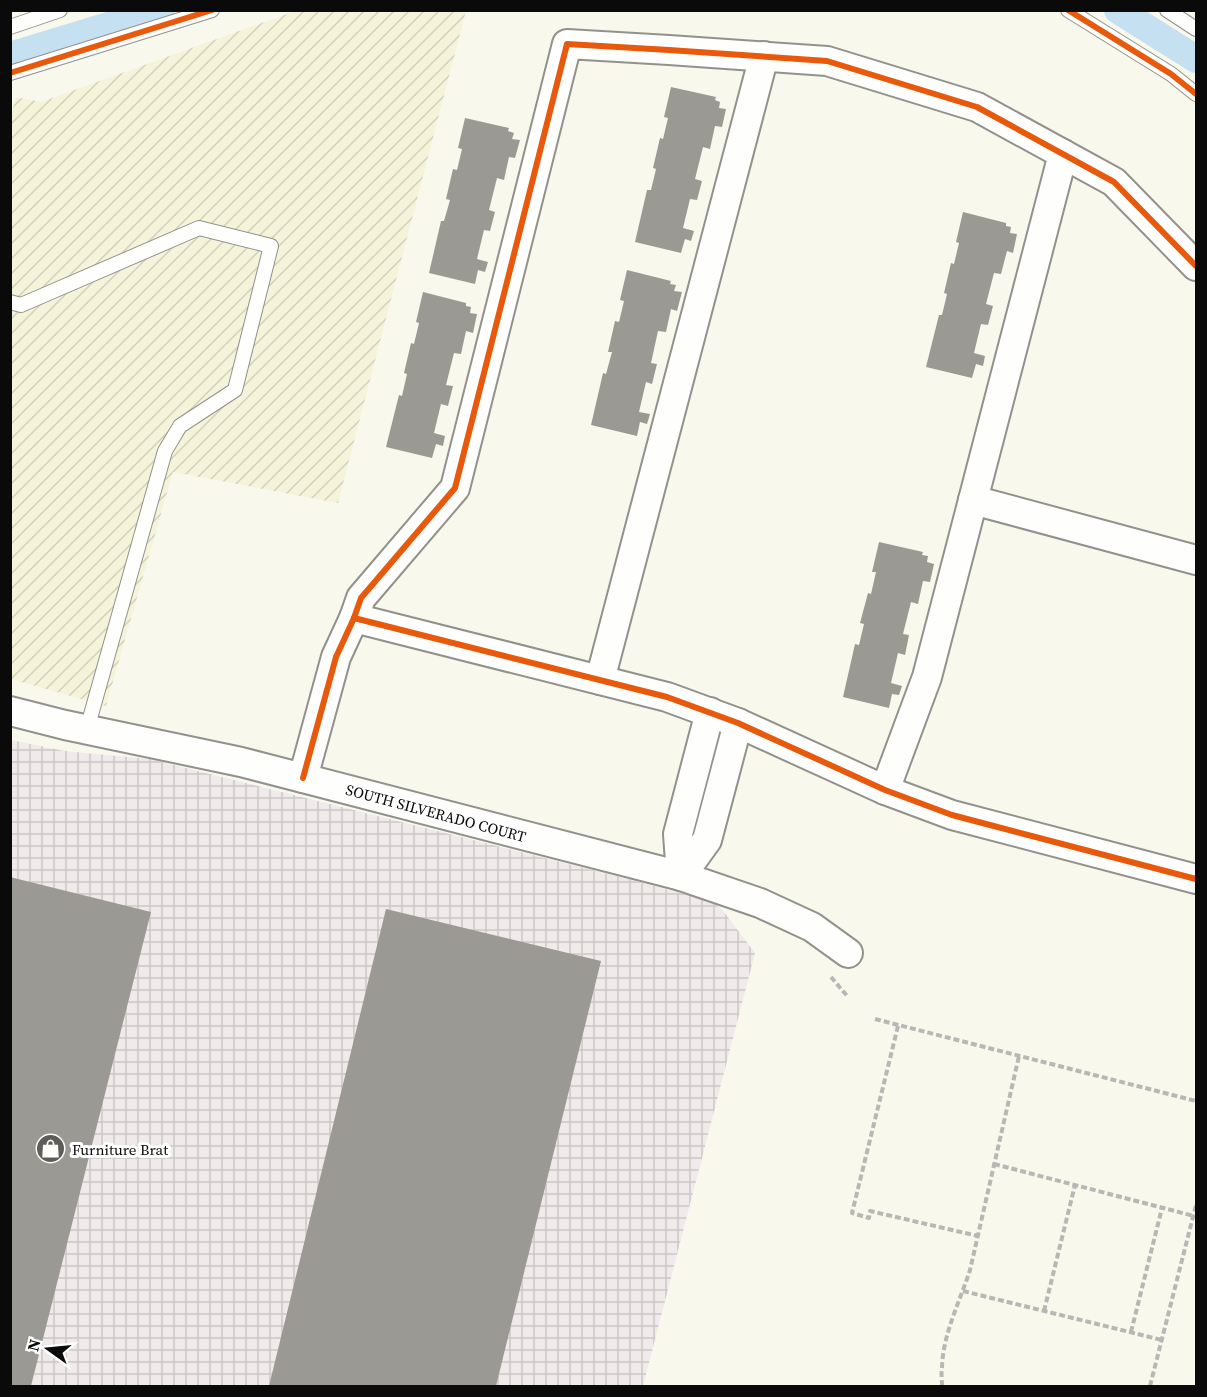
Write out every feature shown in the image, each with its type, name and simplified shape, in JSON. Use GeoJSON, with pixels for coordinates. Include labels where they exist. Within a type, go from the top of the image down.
{"type":"FeatureCollection","features":[{"type":"Feature","properties":{"kind":"street"},"geometry":{"type":"LineString","coordinates":[[303,778],[336,657],[361,598],[455,488],[567,44],[827,61],[977,107],[1114,182],[1197,266]]}},
{"type":"Feature","properties":{"kind":"street"},"geometry":{"type":"LineString","coordinates":[[600,680],[765,56]]}},
{"type":"Feature","properties":{"kind":"street"},"geometry":{"type":"LineString","coordinates":[[885,790],[927,676],[1063,153]]}},
{"type":"Feature","properties":{"kind":"street"},"geometry":{"type":"LineString","coordinates":[[972,500],[1197,560]]}},
{"type":"Feature","properties":{"kind":"street"},"geometry":{"type":"LineString","coordinates":[[354,618],[666,697],[738,723],[885,790],[952,815],[1197,879]]}},
{"type":"Feature","properties":{"kind":"street","name":"SOUTH SILVERADO COURT"},"geometry":{"type":"LineString","coordinates":[[10,711],[241,762],[681,876],[771,908],[812,927],[848,954]]}},
{"type":"Feature","properties":{"kind":"street"},"geometry":{"type":"LineString","coordinates":[[681,876],[678,834],[710,712]]}},
{"type":"Feature","properties":{"kind":"street"},"geometry":{"type":"LineString","coordinates":[[681,876],[707,840],[738,723]]}},
{"type":"Feature","properties":{"kind":"lane"},"geometry":{"type":"LineString","coordinates":[[10,27],[60,10]]}},
{"type":"Feature","properties":{"kind":"lane"},"geometry":{"type":"LineString","coordinates":[[10,73],[212,10]]}},
{"type":"Feature","properties":{"kind":"lane"},"geometry":{"type":"LineString","coordinates":[[1068,10],[1171,74],[1197,94]]}},
{"type":"Feature","properties":{"kind":"lane"},"geometry":{"type":"LineString","coordinates":[[1167,10],[1197,28]]}},
{"type":"Feature","properties":{"kind":"lane"},"geometry":{"type":"LineString","coordinates":[[10,302],[21,305],[199,228],[271,246],[235,390],[180,426],[165,451],[87,729]]}},
{"type":"Feature","properties":{"kind":"path"},"geometry":{"type":"LineString","coordinates":[[875,1020],[1197,1101]]}},
{"type":"Feature","properties":{"kind":"path"},"geometry":{"type":"LineString","coordinates":[[898,1026],[852,1214],[869,1218],[870,1211],[978,1236]]}},
{"type":"Feature","properties":{"kind":"path"},"geometry":{"type":"LineString","coordinates":[[942,1386],[945,1344],[970,1270],[1019,1056]]}},
{"type":"Feature","properties":{"kind":"path"},"geometry":{"type":"LineString","coordinates":[[994,1164],[1194,1216]]}},
{"type":"Feature","properties":{"kind":"path"},"geometry":{"type":"LineString","coordinates":[[1044,1311],[1075,1185]]}},
{"type":"Feature","properties":{"kind":"path"},"geometry":{"type":"LineString","coordinates":[[1150,1386],[1197,1204]]}},
{"type":"Feature","properties":{"kind":"path"},"geometry":{"type":"LineString","coordinates":[[1131,1332],[1162,1208]]}},
{"type":"Feature","properties":{"kind":"path"},"geometry":{"type":"LineString","coordinates":[[963,1291],[1162,1340]]}},
{"type":"Feature","properties":{"kind":"shaded area"},"geometry":{"type":"Polygon","coordinates":[[[11,740],[65,751],[150,759],[632,880],[709,901],[721,908],[755,953],[643,1386],[11,1386],[11,740]]]}},
{"type":"Feature","properties":{"kind":"green space"},"geometry":{"type":"Polygon","coordinates":[[[295,11],[466,11],[338,503],[173,472],[106,706],[11,679],[10,119],[16,97],[41,102],[295,11]]]}},
{"type":"Feature","properties":{"kind":"building"},"geometry":{"type":"Polygon","coordinates":[[[671,87],[716,97],[715,100],[720,102],[719,108],[726,109],[722,127],[715,126],[710,149],[703,147],[695,179],[702,181],[697,200],[690,199],[683,228],[694,231],[691,241],[685,239],[681,253],[635,242],[647,190],[651,190],[660,138],[663,139],[668,118],[664,117],[671,87]]]}},
{"type":"Feature","properties":{"kind":"building"},"geometry":{"type":"Polygon","coordinates":[[[465,118],[509,128],[508,131],[514,133],[512,139],[520,140],[515,158],[509,157],[504,180],[497,178],[489,210],[495,212],[490,231],[484,230],[477,259],[488,262],[485,272],[478,270],[475,284],[429,273],[441,221],[444,221],[450,200],[446,199],[453,169],[457,170],[462,149],[458,148],[465,118]]]}},
{"type":"Feature","properties":{"kind":"building"},"geometry":{"type":"Polygon","coordinates":[[[963,212],[1006,223],[1006,226],[1011,227],[1010,233],[1017,234],[1013,253],[1007,251],[1001,274],[994,273],[986,304],[993,306],[988,325],[981,324],[974,353],[985,356],[983,366],[976,364],[972,378],[926,367],[939,315],[942,315],[947,294],[944,293],[951,263],[954,264],[959,243],[956,242],[963,212]]]}},
{"type":"Feature","properties":{"kind":"building"},"geometry":{"type":"Polygon","coordinates":[[[627,270],[671,281],[670,284],[676,285],[674,291],[682,292],[677,311],[671,309],[666,332],[658,331],[651,363],[657,364],[652,384],[646,382],[639,412],[650,414],[647,424],[640,422],[637,436],[591,425],[603,373],[606,374],[612,352],[608,352],[615,321],[619,322],[624,301],[620,300],[627,270]]]}},
{"type":"Feature","properties":{"kind":"building"},"geometry":{"type":"Polygon","coordinates":[[[423,292],[466,303],[466,306],[471,307],[470,313],[477,314],[473,333],[466,331],[461,354],[454,353],[446,385],[453,386],[448,406],[441,404],[434,433],[445,436],[443,446],[436,444],[432,458],[386,447],[399,395],[402,396],[407,374],[404,373],[411,343],[414,344],[419,323],[416,322],[423,292]]]}},
{"type":"Feature","properties":{"kind":"building"},"geometry":{"type":"Polygon","coordinates":[[[879,542],[923,552],[922,555],[928,556],[927,562],[934,564],[930,582],[923,581],[918,604],[911,602],[903,634],[909,635],[905,655],[898,653],[891,683],[902,686],[899,695],[892,694],[889,708],[843,697],[855,644],[859,645],[864,624],[860,623],[868,593],[871,594],[876,572],[872,572],[879,542]]]}},
{"type":"Feature","properties":{"kind":"building","name":"Furniture Brat"},"geometry":{"type":"Polygon","coordinates":[[[10,877],[151,912],[31,1386],[10,1386],[10,877]]]}},
{"type":"Feature","properties":{"kind":"building"},"geometry":{"type":"Polygon","coordinates":[[[386,909],[601,961],[496,1386],[269,1386],[386,909]]]}},
{"type":"Feature","properties":{"kind":"waterway"},"geometry":{"type":"LineString","coordinates":[[10,56],[161,10]]}},
{"type":"Feature","properties":{"kind":"waterway"},"geometry":{"type":"LineString","coordinates":[[1118,10],[1196,59]]}},
{"type":"Feature","properties":{"kind":"cycle path"},"geometry":{"type":"LineString","coordinates":[[10,73],[212,10]]}},
{"type":"Feature","properties":{"kind":"cycle path"},"geometry":{"type":"LineString","coordinates":[[1068,10],[1171,74],[1196,94]]}},
{"type":"Feature","properties":{"kind":"cycle path"},"geometry":{"type":"LineString","coordinates":[[303,778],[336,657],[361,598],[455,488],[567,44],[827,61],[977,107],[1114,182],[1196,266]]}},
{"type":"Feature","properties":{"kind":"cycle path"},"geometry":{"type":"LineString","coordinates":[[354,618],[667,697],[738,723],[885,790],[952,815],[1196,879]]}},
{"type":"Feature","properties":{"kind":"place","name":"Furniture Brat"},"geometry":{"type":"Point","coordinates":[51,1149]}}]}
